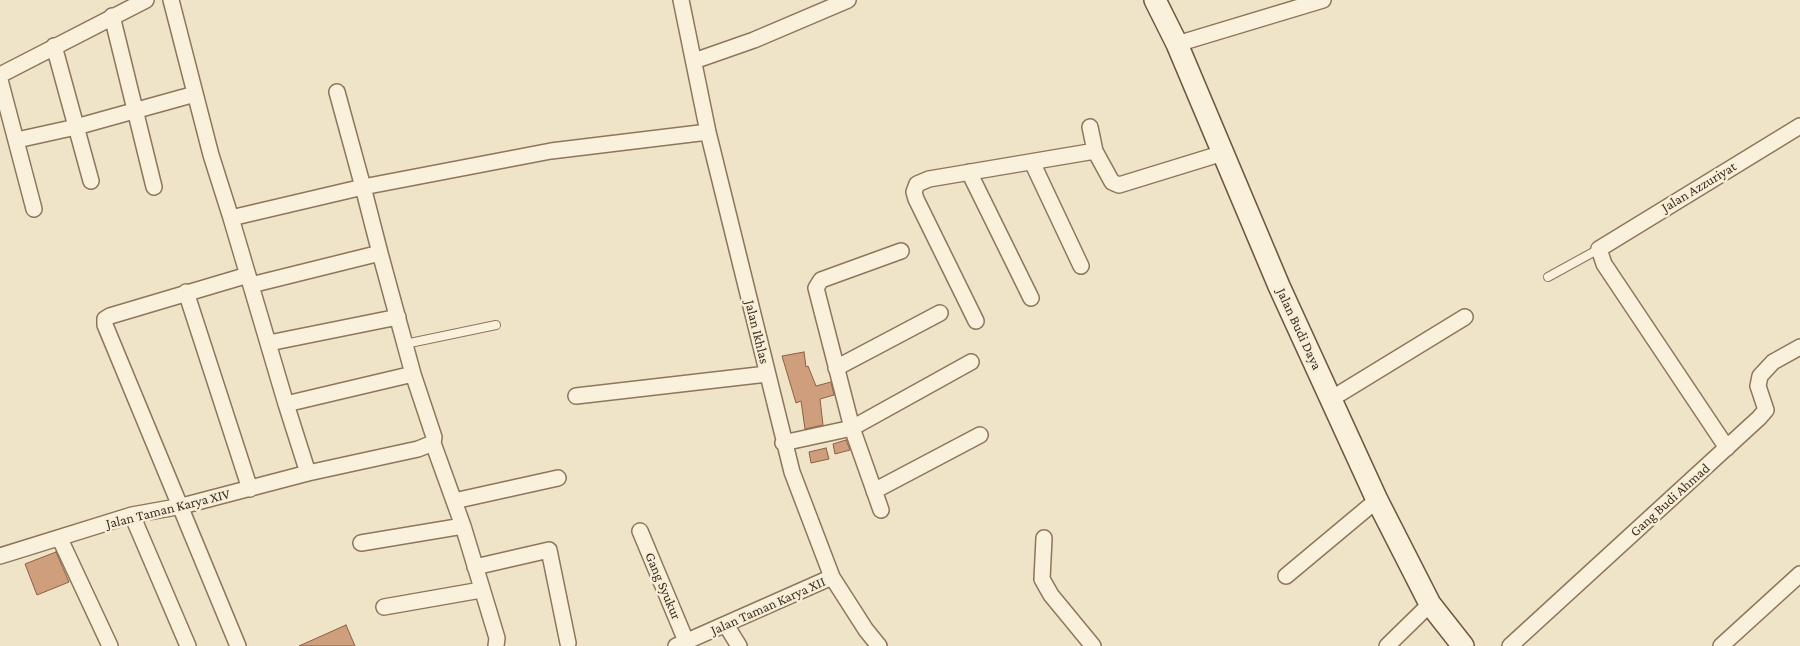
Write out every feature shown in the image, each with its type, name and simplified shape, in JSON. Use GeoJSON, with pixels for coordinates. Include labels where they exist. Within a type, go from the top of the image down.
{"type":"FeatureCollection","features":[{"type":"Feature","properties":{"kind":"street"},"geometry":{"type":"LineString","coordinates":[[0,75],[146,0]]}},
{"type":"Feature","properties":{"kind":"street"},"geometry":{"type":"LineString","coordinates":[[171,0],[231,218],[308,473]]}},
{"type":"Feature","properties":{"kind":"street","name":"Jalan Ikhlas"},"geometry":{"type":"LineString","coordinates":[[681,0],[708,132],[783,443],[792,472],[832,577],[866,630],[879,646]]}},
{"type":"Feature","properties":{"kind":"street"},"geometry":{"type":"LineString","coordinates":[[694,61],[754,40],[848,0]]}},
{"type":"Feature","properties":{"kind":"street","name":"Jalan Budi Daya"},"geometry":{"type":"LineString","coordinates":[[1155,0],[1177,44],[1279,286],[1377,500],[1430,604],[1464,646]]}},
{"type":"Feature","properties":{"kind":"street"},"geometry":{"type":"LineString","coordinates":[[1177,44],[1324,0]]}},
{"type":"Feature","properties":{"kind":"street"},"geometry":{"type":"LineString","coordinates":[[112,16],[154,187]]}},
{"type":"Feature","properties":{"kind":"street"},"geometry":{"type":"LineString","coordinates":[[54,46],[91,181]]}},
{"type":"Feature","properties":{"kind":"street"},"geometry":{"type":"LineString","coordinates":[[0,80],[34,209]]}},
{"type":"Feature","properties":{"kind":"street"},"geometry":{"type":"LineString","coordinates":[[337,92],[413,374],[433,443],[463,526],[497,638],[496,646]]}},
{"type":"Feature","properties":{"kind":"street"},"geometry":{"type":"LineString","coordinates":[[16,140],[76,127],[196,94]]}},
{"type":"Feature","properties":{"kind":"street","name":"Jalan Azzuriyat"},"geometry":{"type":"LineString","coordinates":[[1599,249],[1800,126]]}},
{"type":"Feature","properties":{"kind":"street"},"geometry":{"type":"LineString","coordinates":[[1090,127],[1095,151],[1112,182],[1119,185],[1222,153]]}},
{"type":"Feature","properties":{"kind":"street"},"geometry":{"type":"LineString","coordinates":[[231,218],[363,187],[551,151],[708,132]]}},
{"type":"Feature","properties":{"kind":"street"},"geometry":{"type":"LineString","coordinates":[[976,321],[914,192],[917,184],[921,181],[969,172],[1095,151]]}},
{"type":"Feature","properties":{"kind":"street"},"geometry":{"type":"LineString","coordinates":[[1032,162],[1081,266]]}},
{"type":"Feature","properties":{"kind":"street"},"geometry":{"type":"LineString","coordinates":[[969,172],[1031,298]]}},
{"type":"Feature","properties":{"kind":"street"},"geometry":{"type":"LineString","coordinates":[[1599,249],[1608,270],[1727,448]]}},
{"type":"Feature","properties":{"kind":"street"},"geometry":{"type":"LineString","coordinates":[[881,510],[852,428],[817,285],[821,280],[901,251]]}},
{"type":"Feature","properties":{"kind":"street"},"geometry":{"type":"LineString","coordinates":[[238,646],[182,506],[105,325],[106,319],[110,316],[186,292],[380,253]]}},
{"type":"Feature","properties":{"kind":"street"},"geometry":{"type":"LineString","coordinates":[[186,292],[250,489]]}},
{"type":"Feature","properties":{"kind":"street"},"geometry":{"type":"LineString","coordinates":[[836,368],[940,313]]}},
{"type":"Feature","properties":{"kind":"street"},"geometry":{"type":"LineString","coordinates":[[1332,399],[1465,316]]}},
{"type":"Feature","properties":{"kind":"street"},"geometry":{"type":"LineString","coordinates":[[269,343],[398,317]]}},
{"type":"Feature","properties":{"kind":"street","name":"Gang Budi Ahmad"},"geometry":{"type":"LineString","coordinates":[[1510,646],[1727,448],[1766,410],[1758,386],[1760,376],[1773,362],[1800,347]]}},
{"type":"Feature","properties":{"kind":"street"},"geometry":{"type":"LineString","coordinates":[[783,443],[852,428],[970,362]]}},
{"type":"Feature","properties":{"kind":"street"},"geometry":{"type":"LineString","coordinates":[[286,404],[413,374]]}},
{"type":"Feature","properties":{"kind":"street"},"geometry":{"type":"LineString","coordinates":[[576,396],[766,374]]}},
{"type":"Feature","properties":{"kind":"street"},"geometry":{"type":"LineString","coordinates":[[874,491],[980,435]]}},
{"type":"Feature","properties":{"kind":"street","name":"Jalan Taman Karya XIV"},"geometry":{"type":"LineString","coordinates":[[0,556],[60,539],[132,515],[182,506],[308,473],[418,449],[433,443]]}},
{"type":"Feature","properties":{"kind":"street"},"geometry":{"type":"LineString","coordinates":[[454,501],[558,478]]}},
{"type":"Feature","properties":{"kind":"street"},"geometry":{"type":"LineString","coordinates":[[1286,576],[1377,500]]}},
{"type":"Feature","properties":{"kind":"street"},"geometry":{"type":"LineString","coordinates":[[132,515],[188,646]]}},
{"type":"Feature","properties":{"kind":"street"},"geometry":{"type":"LineString","coordinates":[[361,543],[463,526]]}},
{"type":"Feature","properties":{"kind":"street","name":"Gang Syukur"},"geometry":{"type":"LineString","coordinates":[[640,530],[681,643]]}},
{"type":"Feature","properties":{"kind":"street"},"geometry":{"type":"LineString","coordinates":[[1044,538],[1042,579],[1051,595],[1093,646]]}},
{"type":"Feature","properties":{"kind":"street"},"geometry":{"type":"LineString","coordinates":[[60,539],[110,646]]}},
{"type":"Feature","properties":{"kind":"street"},"geometry":{"type":"LineString","coordinates":[[475,567],[548,550],[568,644]]}},
{"type":"Feature","properties":{"kind":"street"},"geometry":{"type":"LineString","coordinates":[[1721,646],[1800,574]]}},
{"type":"Feature","properties":{"kind":"street","name":"Jalan Taman Karya XII"},"geometry":{"type":"LineString","coordinates":[[681,643],[726,625],[832,577]]}},
{"type":"Feature","properties":{"kind":"street"},"geometry":{"type":"LineString","coordinates":[[384,607],[481,590]]}},
{"type":"Feature","properties":{"kind":"street"},"geometry":{"type":"LineString","coordinates":[[1387,646],[1430,604]]}},
{"type":"Feature","properties":{"kind":"street"},"geometry":{"type":"LineString","coordinates":[[726,625],[739,646]]}},
{"type":"Feature","properties":{"kind":"lane"},"geometry":{"type":"LineString","coordinates":[[1548,277],[1599,249]]}},
{"type":"Feature","properties":{"kind":"lane"},"geometry":{"type":"LineString","coordinates":[[405,344],[496,325]]}},
{"type":"Feature","properties":{"kind":"building"},"geometry":{"type":"Polygon","coordinates":[[[804,352],[806,367],[808,366],[816,386],[831,382],[834,395],[820,399],[823,425],[805,429],[801,401],[796,403],[782,356],[804,352]]]}},
{"type":"Feature","properties":{"kind":"building"},"geometry":{"type":"Polygon","coordinates":[[[846,440],[850,450],[835,454],[833,444],[846,440]]]}},
{"type":"Feature","properties":{"kind":"building"},"geometry":{"type":"Polygon","coordinates":[[[826,448],[829,459],[811,463],[809,452],[826,448]]]}},
{"type":"Feature","properties":{"kind":"building"},"geometry":{"type":"Polygon","coordinates":[[[56,552],[69,582],[37,595],[25,564],[56,552]]]}},
{"type":"Feature","properties":{"kind":"building"},"geometry":{"type":"Polygon","coordinates":[[[346,625],[355,646],[299,646],[346,625]]]}}]}
